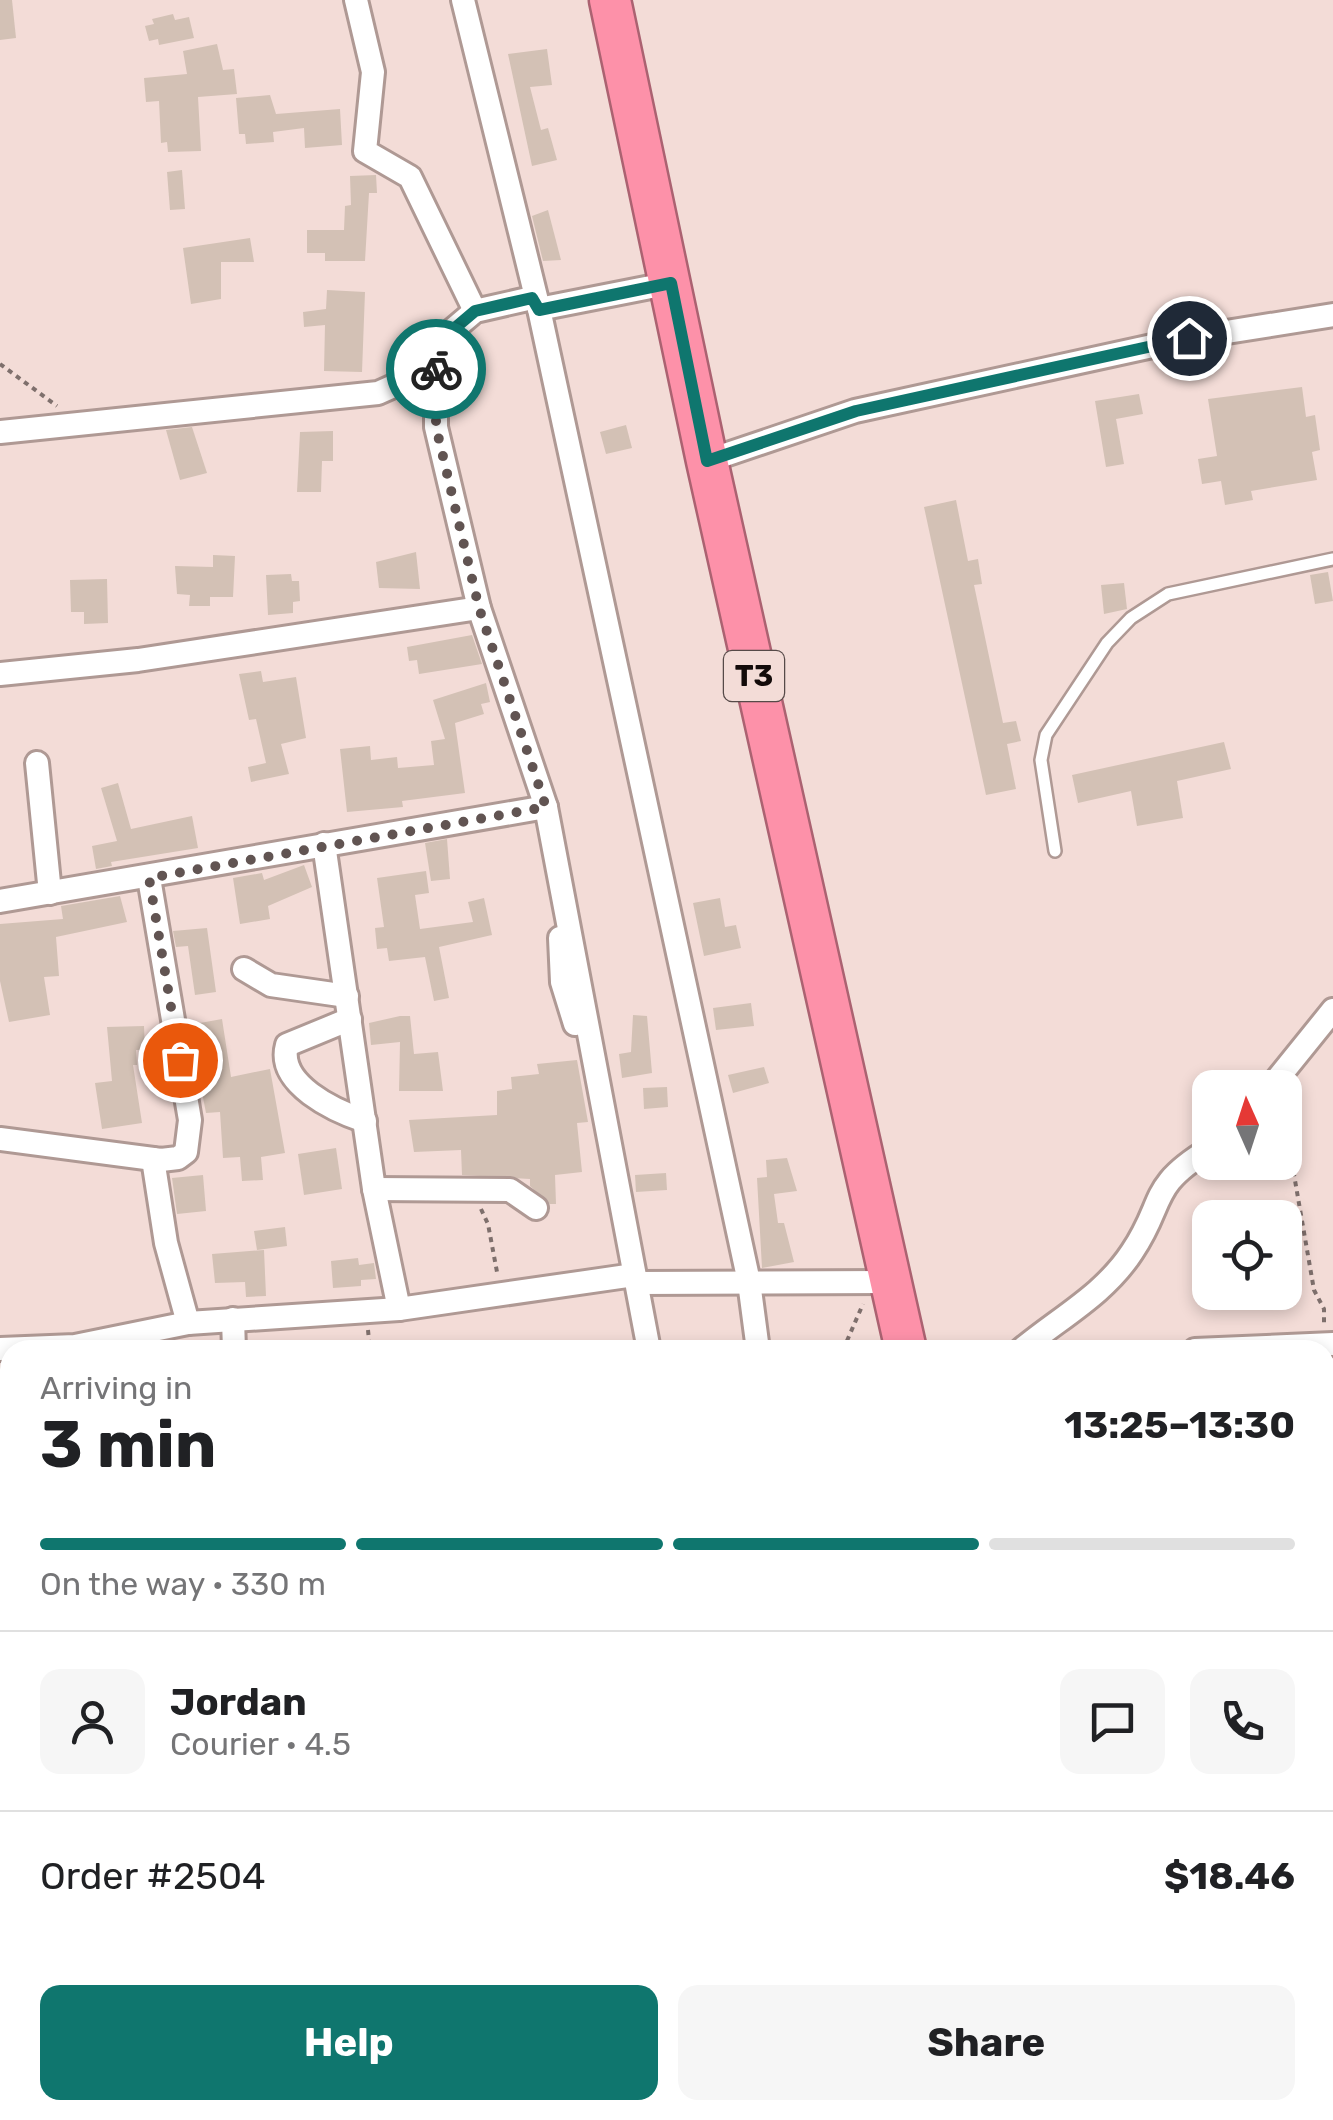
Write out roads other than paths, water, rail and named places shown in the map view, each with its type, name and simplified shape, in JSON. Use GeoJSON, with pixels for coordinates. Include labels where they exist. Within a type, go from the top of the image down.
{"type":"FeatureCollection","features":[{"type":"Feature","properties":{"kind":"highway","name":"T3"},"geometry":{"type":"LineString","coordinates":[[610,0],[880,1282],[902,1340]]}},
{"type":"Feature","properties":{"kind":"street"},"geometry":{"type":"LineString","coordinates":[[356,0],[373,72],[365,151],[410,177],[475,311]]}},
{"type":"Feature","properties":{"kind":"street"},"geometry":{"type":"LineString","coordinates":[[463,0],[536,304],[749,1282],[757,1340]]}},
{"type":"Feature","properties":{"kind":"street"},"geometry":{"type":"LineString","coordinates":[[0,432],[378,393],[407,380],[436,344],[475,311],[671,283]]}},
{"type":"Feature","properties":{"kind":"street"},"geometry":{"type":"LineString","coordinates":[[707,461],[872,407],[1189,338],[1333,315]]}},
{"type":"Feature","properties":{"kind":"street"},"geometry":{"type":"LineString","coordinates":[[436,344],[436,427],[479,608],[546,807],[647,1340]]}},
{"type":"Feature","properties":{"kind":"street"},"geometry":{"type":"LineString","coordinates":[[0,674],[156,658],[479,608]]}},
{"type":"Feature","properties":{"kind":"street"},"geometry":{"type":"LineString","coordinates":[[38,763],[50,894]]}},
{"type":"Feature","properties":{"kind":"street"},"geometry":{"type":"LineString","coordinates":[[0,901],[546,807]]}},
{"type":"Feature","properties":{"kind":"street"},"geometry":{"type":"LineString","coordinates":[[324,844],[374,1188],[399,1309]]}},
{"type":"Feature","properties":{"kind":"street"},"geometry":{"type":"LineString","coordinates":[[0,1139],[153,1159],[182,1156],[190,1146],[190,1120],[149,878]]}},
{"type":"Feature","properties":{"kind":"street"},"geometry":{"type":"LineString","coordinates":[[244,969],[272,985],[349,1007]]}},
{"type":"Feature","properties":{"kind":"street"},"geometry":{"type":"LineString","coordinates":[[349,1007],[287,1045],[285,1052],[299,1085],[365,1120]]}},
{"type":"Feature","properties":{"kind":"street"},"geometry":{"type":"LineString","coordinates":[[1285,1070],[1333,1010]]}},
{"type":"Feature","properties":{"kind":"street"},"geometry":{"type":"LineString","coordinates":[[153,1159],[166,1243],[188,1323]]}},
{"type":"Feature","properties":{"kind":"street"},"geometry":{"type":"LineString","coordinates":[[1035,1340],[1086,1304],[1133,1251],[1168,1180],[1192,1162]]}},
{"type":"Feature","properties":{"kind":"street"},"geometry":{"type":"LineString","coordinates":[[374,1188],[510,1190],[536,1208]]}},
{"type":"Feature","properties":{"kind":"street"},"geometry":{"type":"LineString","coordinates":[[105,1340],[188,1323],[399,1309],[501,1292],[636,1279],[880,1282]]}},
{"type":"Feature","properties":{"kind":"street"},"geometry":{"type":"LineString","coordinates":[[233,1319],[234,1340]]}},
{"type":"Feature","properties":{"kind":"lane"},"geometry":{"type":"LineString","coordinates":[[1054,851],[1041,760],[1046,735],[1107,642],[1131,618],[1168,594],[1333,559]]}}]}
